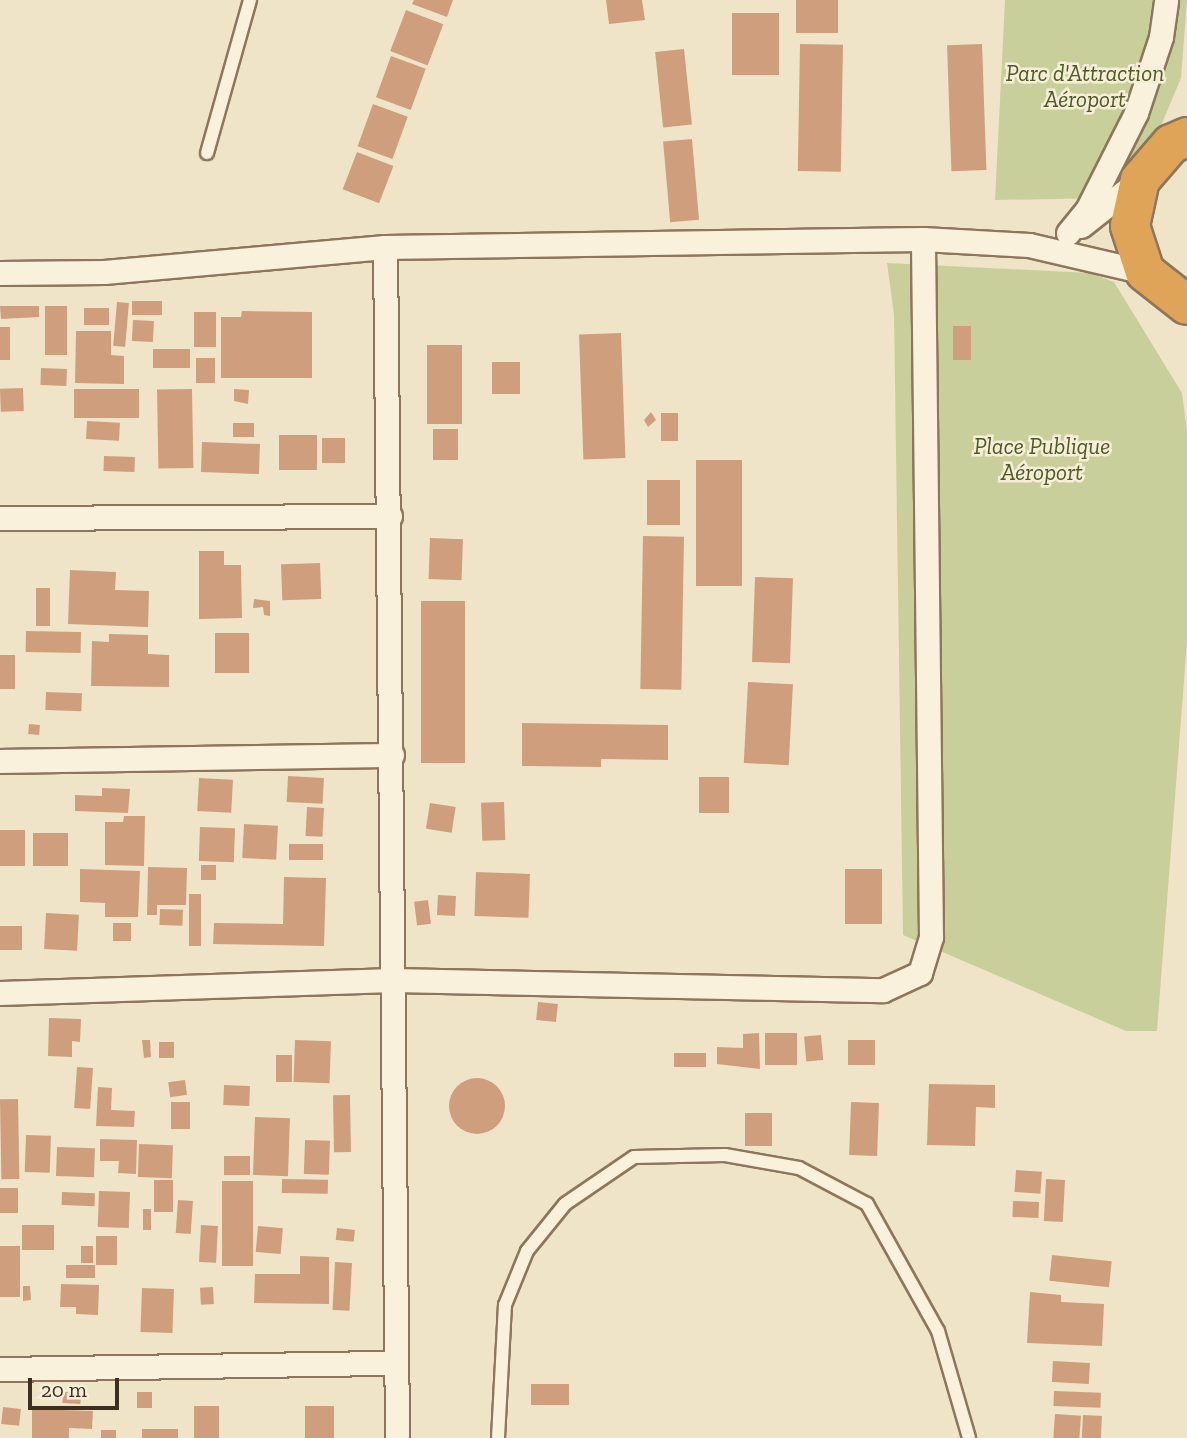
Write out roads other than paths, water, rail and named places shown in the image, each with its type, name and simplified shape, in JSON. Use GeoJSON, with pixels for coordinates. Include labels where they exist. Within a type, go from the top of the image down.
{"type":"FeatureCollection","features":[{"type":"Feature","properties":{"kind":"highway"},"geometry":{"type":"LineString","coordinates":[[1182,130],[1140,180],[1130,226],[1145,272],[1185,312]]}},
{"type":"Feature","properties":{"kind":"street"},"geometry":{"type":"LineString","coordinates":[[1068,233],[1088,208],[1136,113],[1161,37],[1166,0]]}},
{"type":"Feature","properties":{"kind":"street"},"geometry":{"type":"LineString","coordinates":[[1029,245],[1068,233],[1091,221],[1140,180]]}},
{"type":"Feature","properties":{"kind":"street"},"geometry":{"type":"LineString","coordinates":[[0,273],[104,272],[385,247],[923,239],[1029,245],[1145,272]]}},
{"type":"Feature","properties":{"kind":"street"},"geometry":{"type":"LineString","coordinates":[[0,993],[393,980],[883,990],[920,973],[931,937],[923,239]]}},
{"type":"Feature","properties":{"kind":"street"},"geometry":{"type":"LineString","coordinates":[[385,247],[390,516],[397,1438]]}},
{"type":"Feature","properties":{"kind":"street"},"geometry":{"type":"LineString","coordinates":[[0,518],[390,516]]}},
{"type":"Feature","properties":{"kind":"street"},"geometry":{"type":"LineString","coordinates":[[0,761],[392,755]]}},
{"type":"Feature","properties":{"kind":"street"},"geometry":{"type":"LineString","coordinates":[[0,1369],[396,1363]]}},
{"type":"Feature","properties":{"kind":"lane"},"geometry":{"type":"LineString","coordinates":[[207,153],[250,0]]}},
{"type":"Feature","properties":{"kind":"lane"},"geometry":{"type":"LineString","coordinates":[[498,1438],[505,1305],[527,1251],[565,1204],[634,1157],[725,1155],[799,1168],[867,1204],[938,1331],[969,1438]]}},
{"type":"Feature","properties":{"kind":"park label","name":"Parc d'Attraction Aéroport"},"geometry":{"type":"Point","coordinates":[1085,86]}},
{"type":"Feature","properties":{"kind":"park label","name":"Place Publique Aéroport"},"geometry":{"type":"Point","coordinates":[1042,459]}}]}
